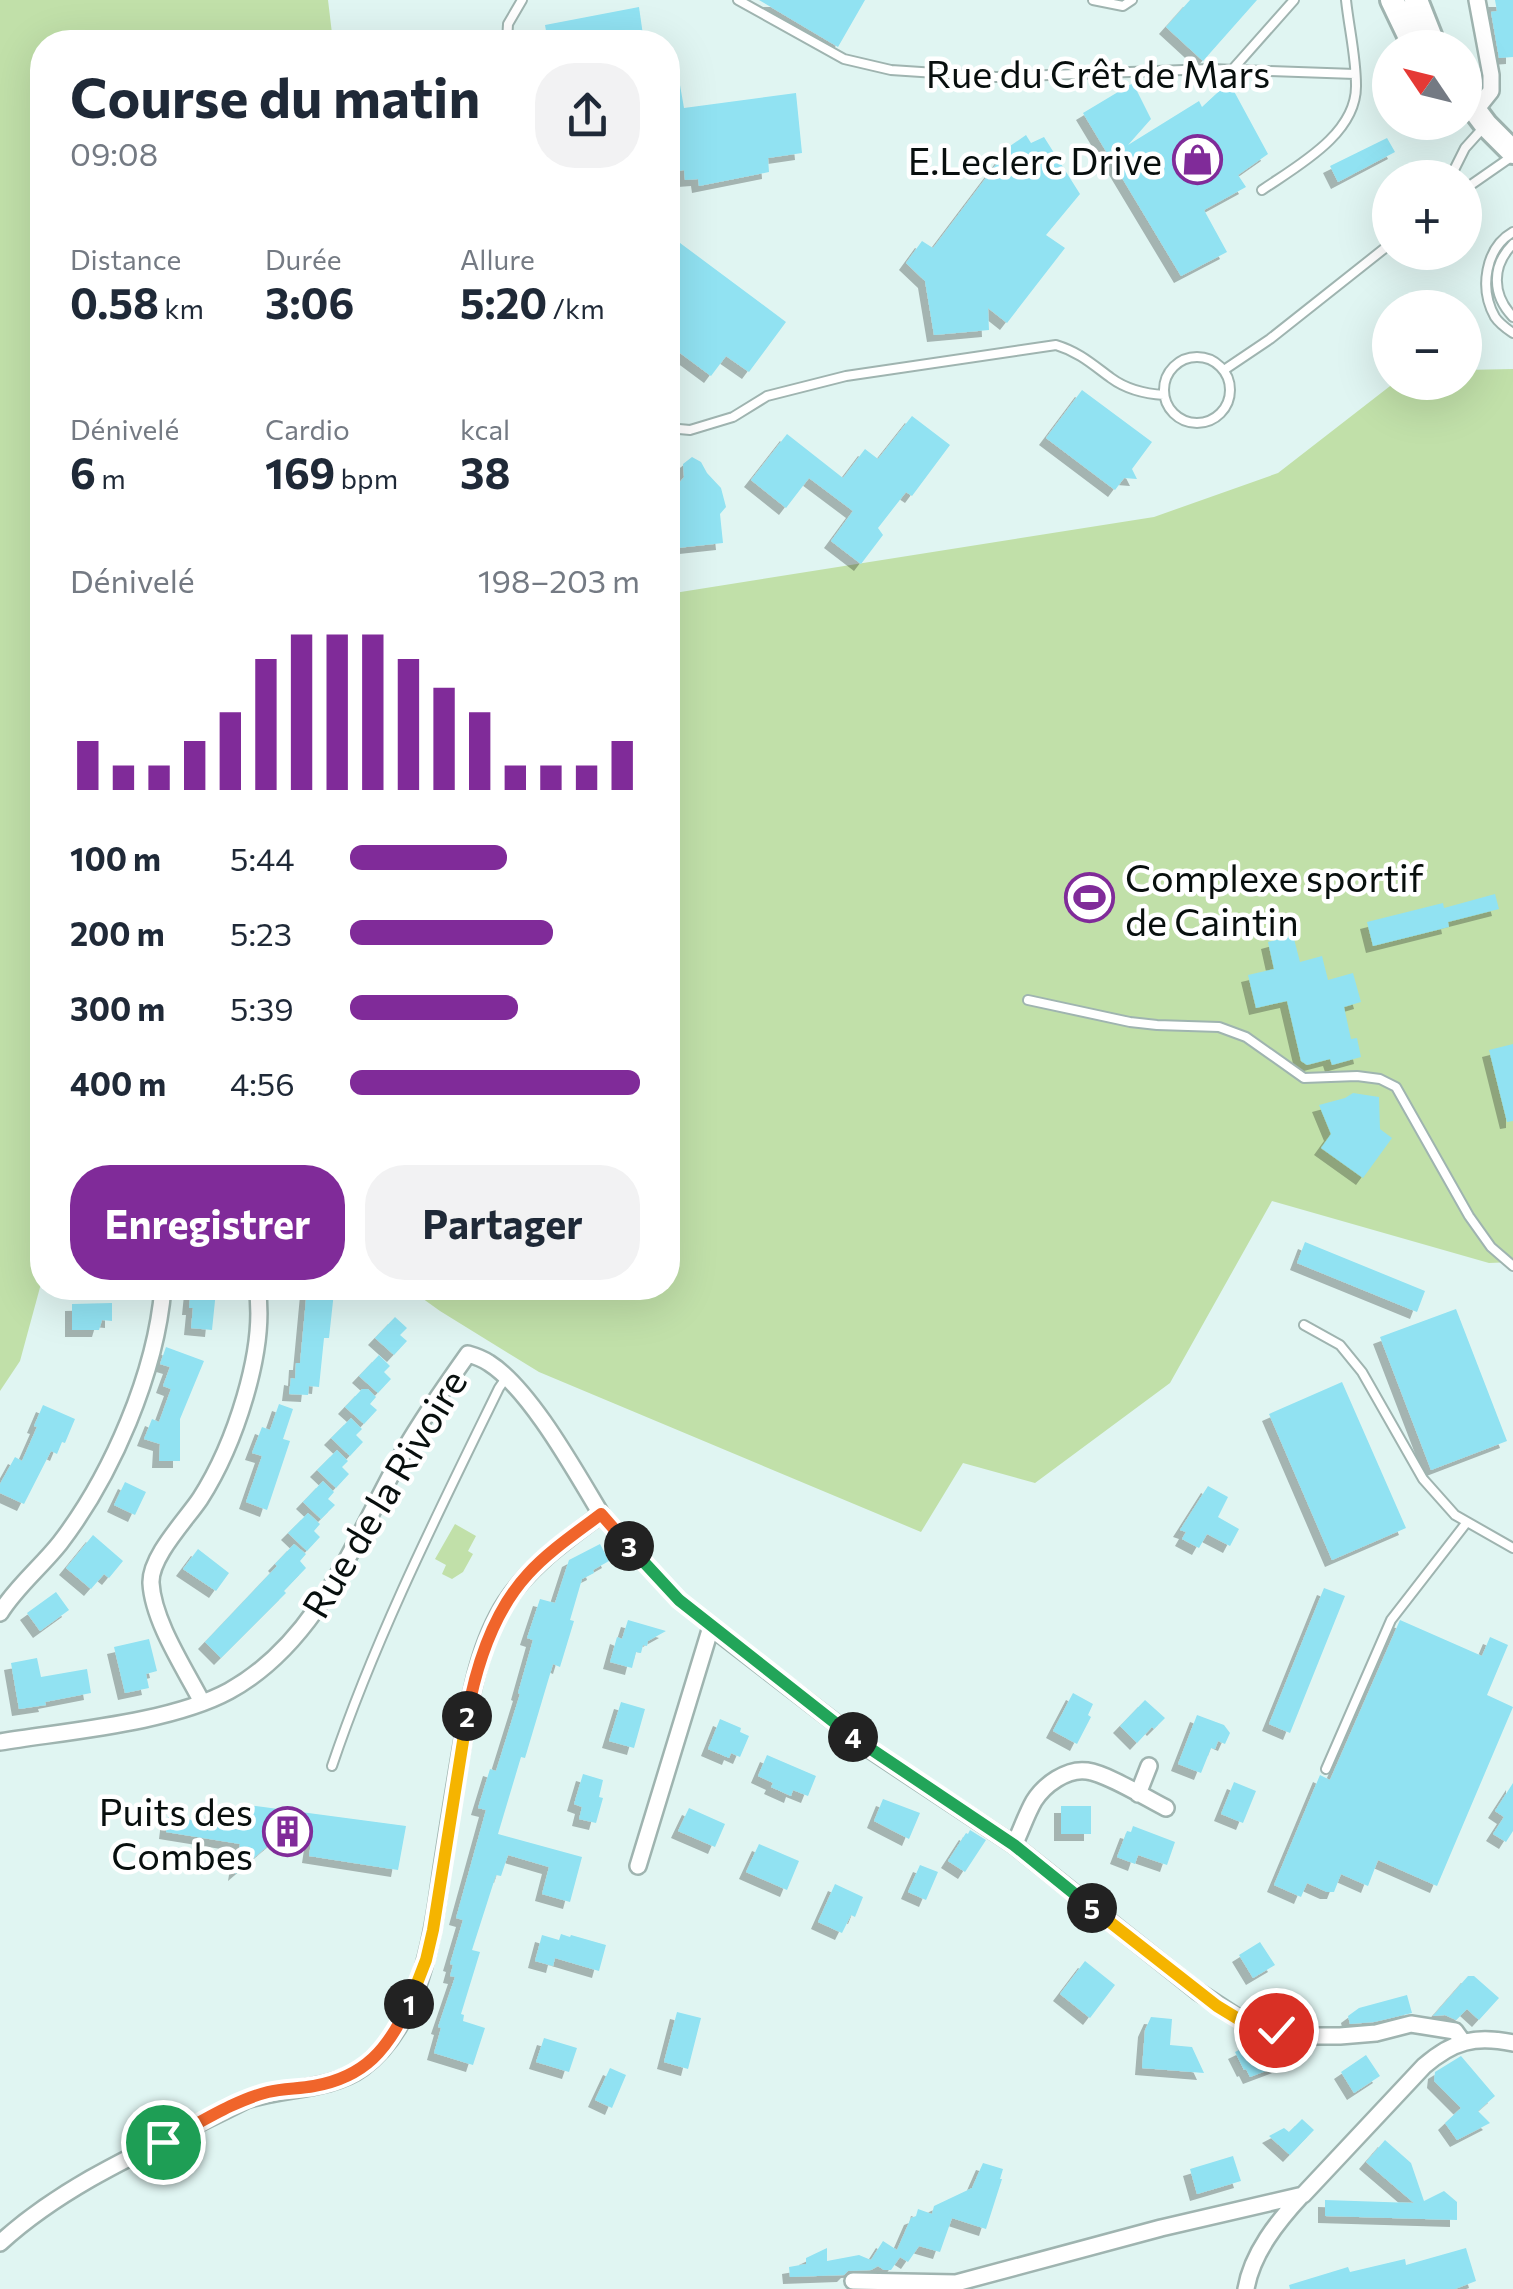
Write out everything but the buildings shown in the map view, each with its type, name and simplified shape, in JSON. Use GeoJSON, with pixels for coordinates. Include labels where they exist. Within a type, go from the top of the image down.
{"type":"FeatureCollection","features":[{"type":"Feature","properties":{"kind":"main road"},"geometry":{"type":"LineString","coordinates":[[1392,0],[1406,30]]}},
{"type":"Feature","properties":{"kind":"main road"},"geometry":{"type":"LineString","coordinates":[[1416,0],[1428,30]]}},
{"type":"Feature","properties":{"kind":"main road"},"geometry":{"type":"LineString","coordinates":[[1482,119],[1513,154]]}},
{"type":"Feature","properties":{"kind":"street"},"geometry":{"type":"LineString","coordinates":[[1477,0],[1491,75],[1491,91],[1482,100]]}},
{"type":"Feature","properties":{"kind":"street"},"geometry":{"type":"LineString","coordinates":[[0,1613],[60,1543],[95,1490],[142,1380],[161,1300]]}},
{"type":"Feature","properties":{"kind":"street"},"geometry":{"type":"LineString","coordinates":[[202,1702],[159,1616],[150,1579],[155,1560],[202,1495],[226,1452],[252,1368],[258,1330],[257,1300]]}},
{"type":"Feature","properties":{"kind":"street","name":"Rue de la Rivoire"},"geometry":{"type":"LineString","coordinates":[[0,1742],[137,1720],[202,1702],[260,1670],[310,1618],[407,1445],[468,1354],[488,1362],[507,1377]]}},
{"type":"Feature","properties":{"kind":"street"},"geometry":{"type":"LineString","coordinates":[[0,2243],[50,2202],[246,2100],[269,2092],[316,2086],[359,2070],[382,2051],[398,2026],[426,1960],[470,1697],[489,1636],[506,1603],[528,1574],[601,1514],[564,1454],[507,1377]]}},
{"type":"Feature","properties":{"kind":"street"},"geometry":{"type":"LineString","coordinates":[[638,1866],[711,1627],[872,1752],[1014,1845],[1197,1991],[1240,2020],[1308,2036],[1376,2033],[1411,2024],[1454,2032],[1463,2042]]}},
{"type":"Feature","properties":{"kind":"street"},"geometry":{"type":"LineString","coordinates":[[1138,1794],[1149,1766]]}},
{"type":"Feature","properties":{"kind":"street"},"geometry":{"type":"LineString","coordinates":[[1014,1845],[1043,1790],[1072,1772],[1087,1771],[1166,1808]]}},
{"type":"Feature","properties":{"kind":"street"},"geometry":{"type":"LineString","coordinates":[[1246,2289],[1255,2261],[1280,2220],[1424,2066],[1444,2050],[1463,2042],[1513,2043]]}},
{"type":"Feature","properties":{"kind":"street"},"geometry":{"type":"LineString","coordinates":[[852,2281],[956,2283],[1303,2195]]}},
{"type":"Feature","properties":{"kind":"lane"},"geometry":{"type":"LineString","coordinates":[[508,30],[522,0]]}},
{"type":"Feature","properties":{"kind":"lane","name":"Rue du Crêt de Mars"},"geometry":{"type":"LineString","coordinates":[[738,0],[844,59],[891,70],[996,78],[1232,70],[1355,74]]}},
{"type":"Feature","properties":{"kind":"lane"},"geometry":{"type":"LineString","coordinates":[[1093,0],[1123,6],[1132,0]]}},
{"type":"Feature","properties":{"kind":"lane"},"geometry":{"type":"LineString","coordinates":[[1232,70],[1294,0]]}},
{"type":"Feature","properties":{"kind":"lane"},"geometry":{"type":"LineString","coordinates":[[1262,190],[1314,154],[1346,119],[1357,89],[1346,0]]}},
{"type":"Feature","properties":{"kind":"lane"},"geometry":{"type":"LineString","coordinates":[[1482,177],[1513,154]]}},
{"type":"Feature","properties":{"kind":"lane"},"geometry":{"type":"LineString","coordinates":[[1513,232],[1502,238],[1490,258],[1485,285],[1495,316],[1513,333]]}},
{"type":"Feature","properties":{"kind":"lane"},"geometry":{"type":"LineString","coordinates":[[1513,244],[1500,258],[1496,288],[1502,306],[1513,317]]}},
{"type":"Feature","properties":{"kind":"lane"},"geometry":{"type":"LineString","coordinates":[[1224,370],[1372,258]]}},
{"type":"Feature","properties":{"kind":"lane"},"geometry":{"type":"LineString","coordinates":[[680,429],[690,430],[733,417],[767,396],[828,380],[1056,346],[1074,350],[1114,380],[1148,394],[1164,395]]}},
{"type":"Feature","properties":{"kind":"lane"},"geometry":{"type":"LineString","coordinates":[[1191,357],[1215,361],[1230,381],[1228,404],[1210,421],[1198,424],[1176,416],[1164,395],[1170,371],[1191,357]]}},
{"type":"Feature","properties":{"kind":"lane"},"geometry":{"type":"LineString","coordinates":[[1028,1000],[1144,1024],[1220,1027],[1246,1037],[1304,1078],[1380,1078],[1396,1087],[1469,1216],[1490,1247],[1513,1266]]}},
{"type":"Feature","properties":{"kind":"lane"},"geometry":{"type":"LineString","coordinates":[[1304,1325],[1340,1346],[1362,1372],[1423,1479],[1455,1515],[1513,1548]]}},
{"type":"Feature","properties":{"kind":"lane"},"geometry":{"type":"LineString","coordinates":[[332,1766],[352,1706],[436,1519],[507,1377]]}},
{"type":"Feature","properties":{"kind":"lane"},"geometry":{"type":"LineString","coordinates":[[601,1514],[679,1600],[711,1627]]}},
{"type":"Feature","properties":{"kind":"lane"},"geometry":{"type":"LineString","coordinates":[[1326,1769],[1392,1620],[1467,1522]]}},
{"type":"Feature","properties":{"kind":"green space"},"geometry":{"type":"Polygon","coordinates":[[[0,0],[328,0],[332,30],[30,30],[30,1300],[37,1300],[20,1361],[0,1391],[0,0]]]}},
{"type":"Feature","properties":{"kind":"green space","name":"Complexe sportif de Caintin"},"geometry":{"type":"Polygon","coordinates":[[[1513,369],[1513,1262],[1489,1263],[1272,1201],[1170,1383],[1035,1483],[963,1463],[921,1532],[539,1372],[425,1300],[680,1300],[680,592],[1154,517],[1278,473],[1372,400],[1482,400],[1482,370],[1513,369]]]}},
{"type":"Feature","properties":{"kind":"green space"},"geometry":{"type":"Polygon","coordinates":[[[455,1524],[476,1536],[468,1551],[473,1554],[463,1572],[452,1579],[442,1574],[446,1565],[435,1559],[455,1524]]]}},
{"type":"Feature","properties":{"kind":"place","name":"E.Leclerc Drive"},"geometry":{"type":"Point","coordinates":[1197,159]}},
{"type":"Feature","properties":{"kind":"place","name":"Complexe sportif de Caintin"},"geometry":{"type":"Point","coordinates":[1090,898]}},
{"type":"Feature","properties":{"kind":"place","name":"Puits des Combes"},"geometry":{"type":"Point","coordinates":[288,1832]}},
{"type":"Feature","properties":{"kind":"route"},"geometry":{"type":"LineString","coordinates":[[163,2142],[246,2100],[341,2079],[382,2051],[414,1994],[426,1960],[470,1697],[489,1636],[506,1603],[528,1574],[601,1514],[679,1600],[872,1752],[1014,1845],[1217,2006],[1240,2020],[1276,2030]]}}]}
